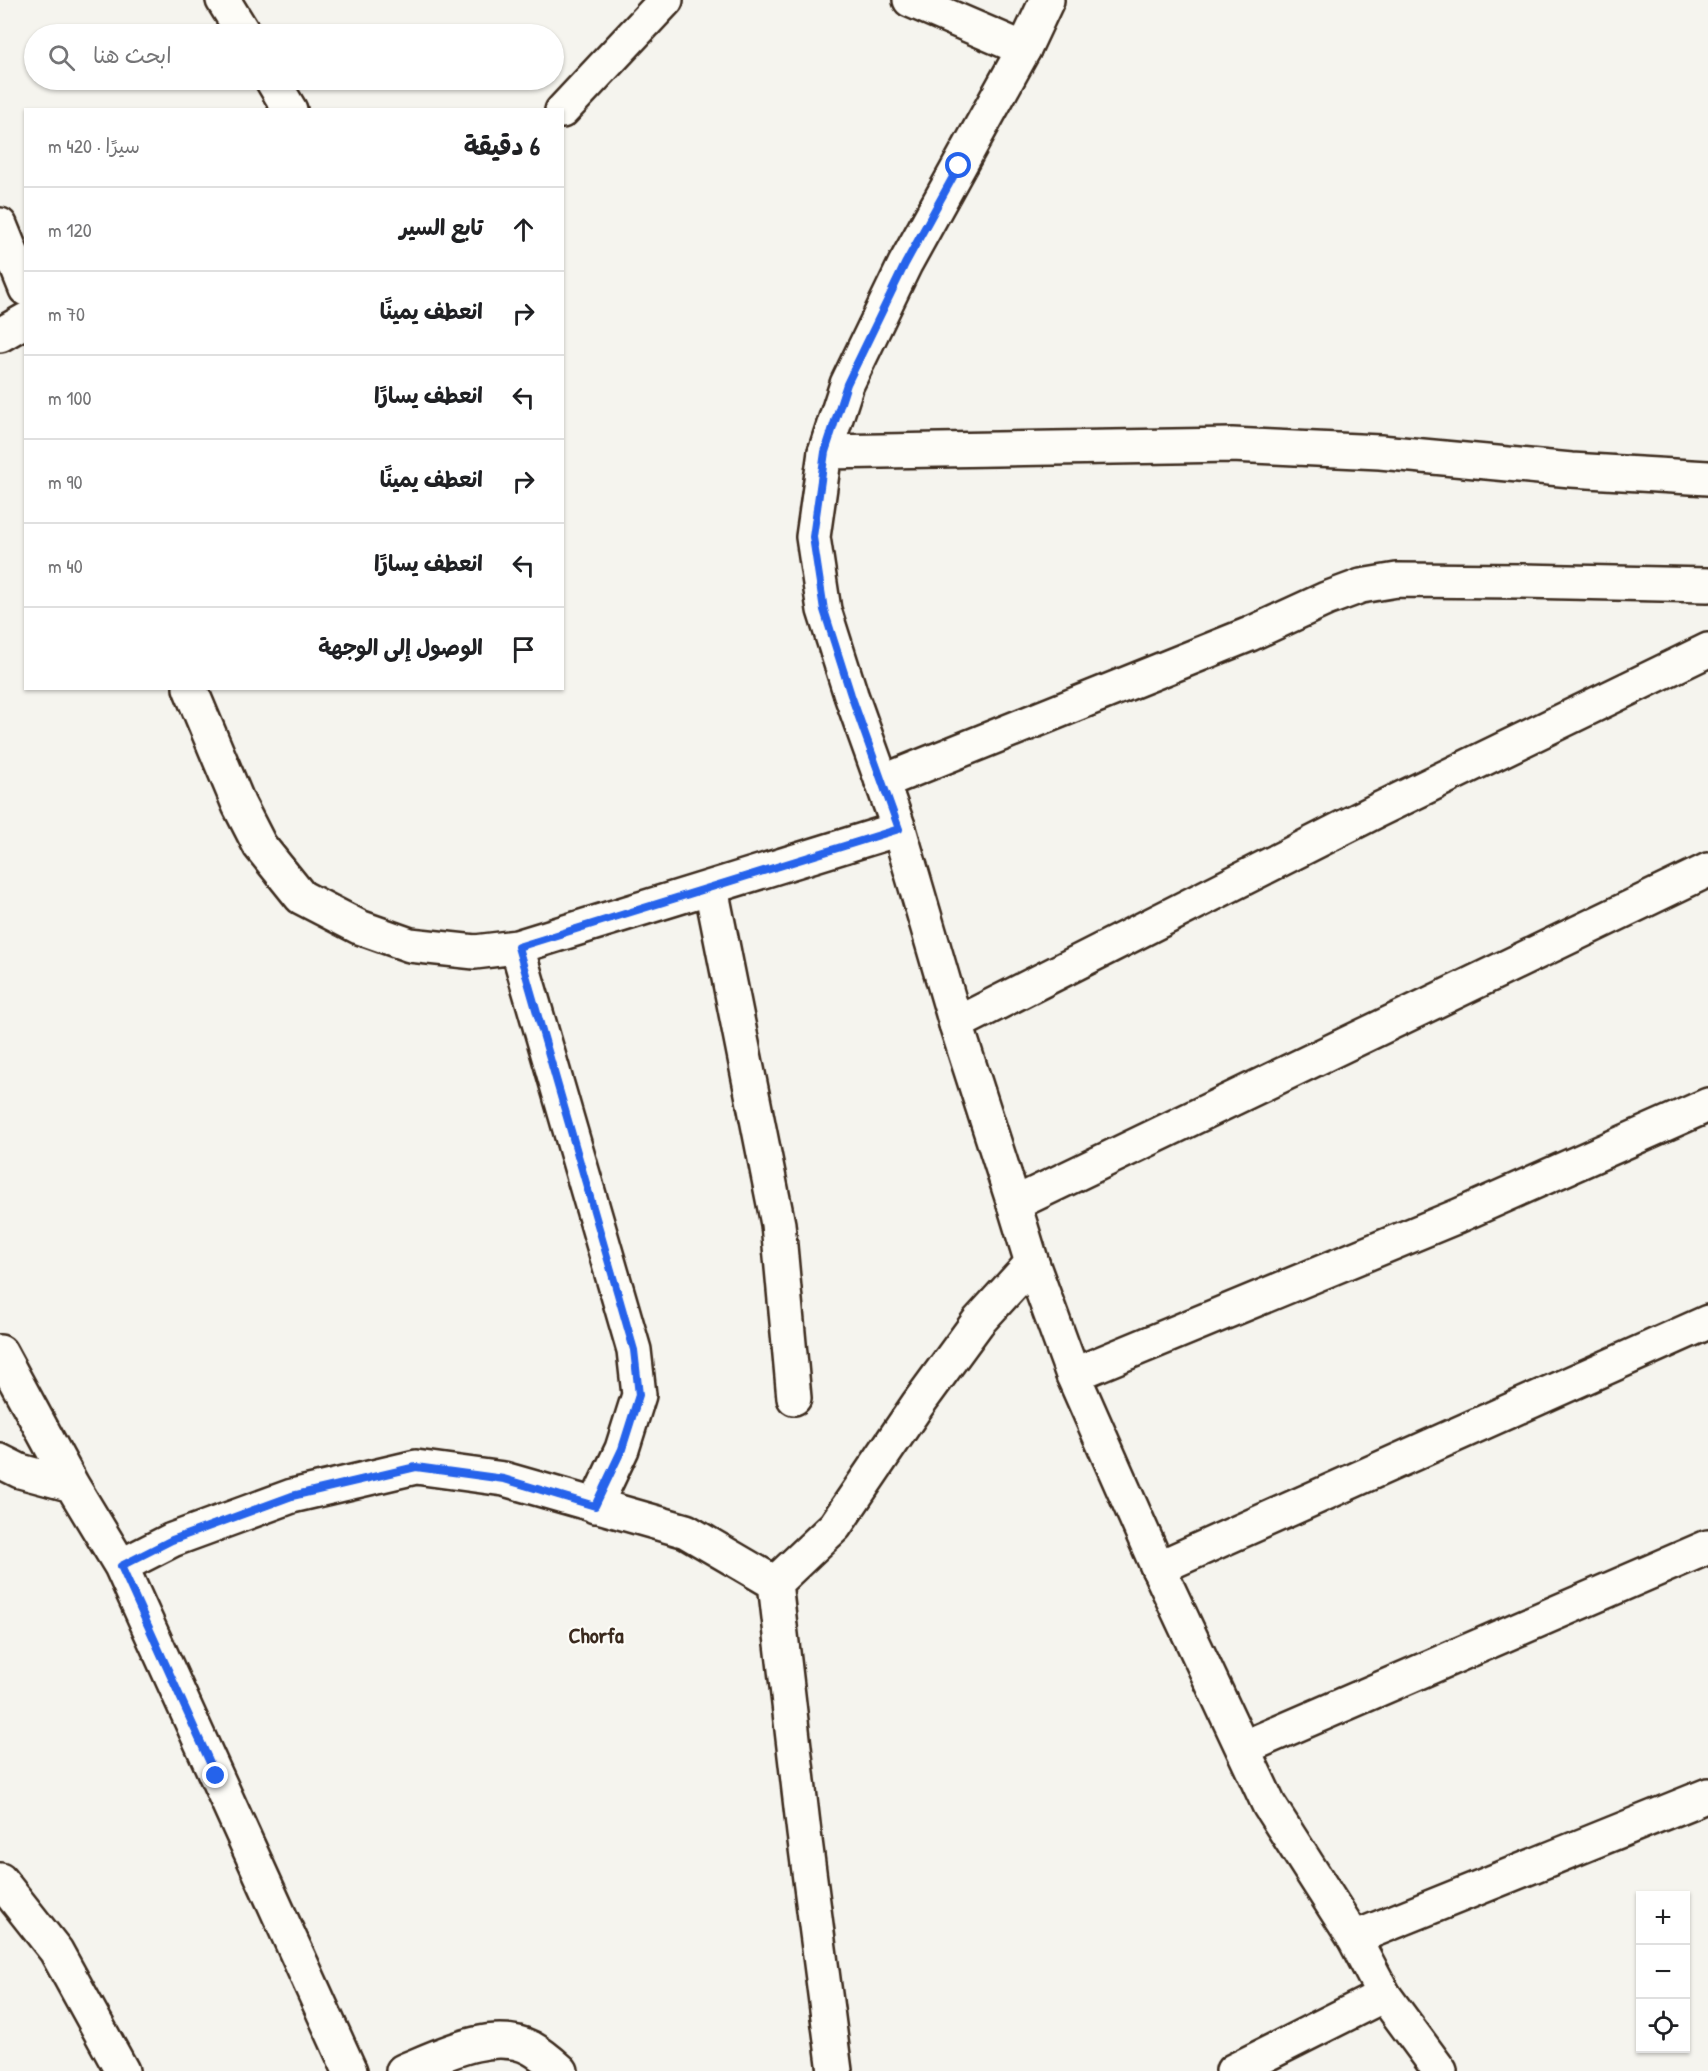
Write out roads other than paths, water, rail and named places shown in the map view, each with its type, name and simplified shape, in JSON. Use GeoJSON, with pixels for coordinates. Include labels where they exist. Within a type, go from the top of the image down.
{"type":"FeatureCollection","features":[{"type":"Feature","properties":{"kind":"street"},"geometry":{"type":"LineString","coordinates":[[223,0],[238,24]]}},
{"type":"Feature","properties":{"kind":"street"},"geometry":{"type":"LineString","coordinates":[[564,109],[666,0]]}},
{"type":"Feature","properties":{"kind":"street"},"geometry":{"type":"LineString","coordinates":[[910,0],[1023,49]]}},
{"type":"Feature","properties":{"kind":"street"},"geometry":{"type":"LineString","coordinates":[[1047,0],[1023,49],[905,264],[847,384],[825,452],[813,537],[824,610],[851,695],[899,829],[956,1023],[1032,1263],[1073,1376],[1158,1568],[1269,1805],[1354,1938],[1384,1995],[1440,2071]]}},
{"type":"Feature","properties":{"kind":"street"},"geometry":{"type":"LineString","coordinates":[[278,90],[289,108]]}},
{"type":"Feature","properties":{"kind":"street"},"geometry":{"type":"LineString","coordinates":[[0,225],[24,284]]}},
{"type":"Feature","properties":{"kind":"street"},"geometry":{"type":"LineString","coordinates":[[0,334],[24,321]]}},
{"type":"Feature","properties":{"kind":"street"},"geometry":{"type":"LineString","coordinates":[[825,452],[1232,445],[1380,452],[1571,470],[1708,478]]}},
{"type":"Feature","properties":{"kind":"street"},"geometry":{"type":"LineString","coordinates":[[882,782],[1250,634],[1326,599],[1361,586],[1397,580],[1708,585]]}},
{"type":"Feature","properties":{"kind":"street"},"geometry":{"type":"LineString","coordinates":[[956,1023],[1376,811],[1708,650]]}},
{"type":"Feature","properties":{"kind":"street"},"geometry":{"type":"LineString","coordinates":[[191,690],[226,776],[260,846],[301,897],[359,927],[410,945],[476,952],[518,947],[899,829]]}},
{"type":"Feature","properties":{"kind":"street"},"geometry":{"type":"LineString","coordinates":[[1014,1204],[1708,870]]}},
{"type":"Feature","properties":{"kind":"street"},"geometry":{"type":"LineString","coordinates":[[711,888],[778,1224],[794,1398]]}},
{"type":"Feature","properties":{"kind":"street"},"geometry":{"type":"LineString","coordinates":[[518,947],[634,1350],[639,1395],[622,1449],[595,1506]]}},
{"type":"Feature","properties":{"kind":"street"},"geometry":{"type":"LineString","coordinates":[[1073,1376],[1458,1216],[1708,1105]]}},
{"type":"Feature","properties":{"kind":"street"},"geometry":{"type":"LineString","coordinates":[[776,1583],[835,1526],[918,1404],[978,1322],[1032,1263]]}},
{"type":"Feature","properties":{"kind":"street"},"geometry":{"type":"LineString","coordinates":[[1158,1568],[1708,1322]]}},
{"type":"Feature","properties":{"kind":"street"},"geometry":{"type":"LineString","coordinates":[[0,1352],[72,1485],[121,1566],[350,2071]]}},
{"type":"Feature","properties":{"kind":"street"},"geometry":{"type":"LineString","coordinates":[[0,1461],[20,1471],[72,1485]]}},
{"type":"Feature","properties":{"kind":"street"},"geometry":{"type":"LineString","coordinates":[[121,1566],[172,1540],[292,1496],[416,1467],[504,1479],[686,1531],[776,1583]]}},
{"type":"Feature","properties":{"kind":"street"},"geometry":{"type":"LineString","coordinates":[[1243,1748],[1708,1546]]}},
{"type":"Feature","properties":{"kind":"street"},"geometry":{"type":"LineString","coordinates":[[776,1583],[804,1833],[835,2071]]}},
{"type":"Feature","properties":{"kind":"street"},"geometry":{"type":"LineString","coordinates":[[1354,1938],[1708,1795]]}},
{"type":"Feature","properties":{"kind":"street"},"geometry":{"type":"LineString","coordinates":[[0,1880],[56,1952],[122,2071]]}},
{"type":"Feature","properties":{"kind":"street"},"geometry":{"type":"LineString","coordinates":[[1233,2071],[1384,1995]]}},
{"type":"Feature","properties":{"kind":"street"},"geometry":{"type":"LineString","coordinates":[[403,2071],[472,2044],[510,2041],[531,2048],[561,2071]]}},
{"type":"Feature","properties":{"kind":"district","name":"Chorfa"},"geometry":{"type":"Point","coordinates":[596,1635]}}]}
